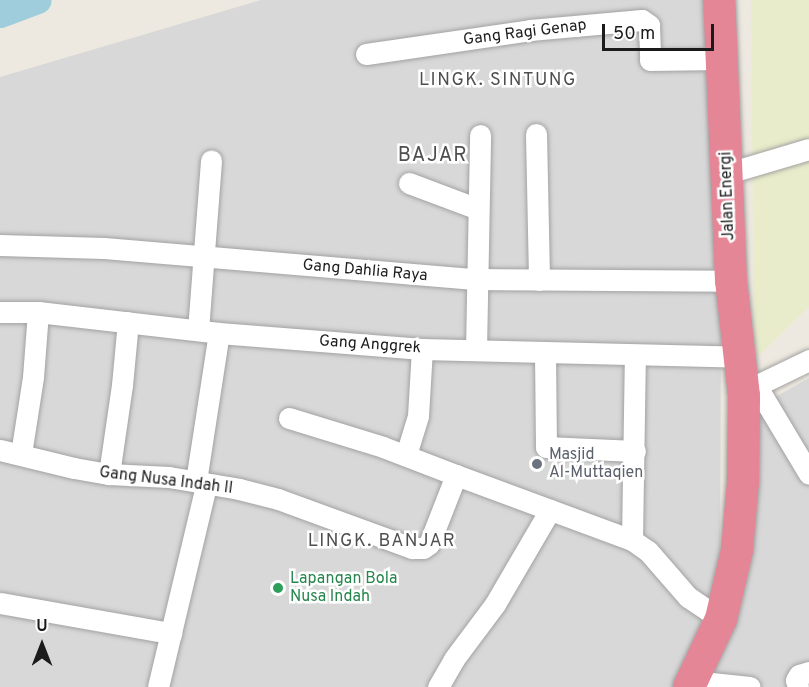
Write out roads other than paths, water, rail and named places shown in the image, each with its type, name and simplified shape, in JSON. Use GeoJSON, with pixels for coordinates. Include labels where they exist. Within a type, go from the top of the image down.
{"type":"FeatureCollection","features":[{"type":"Feature","properties":{"kind":"highway","name":"Jalan Energi"},"geometry":{"type":"LineString","coordinates":[[691,684],[721,619],[740,528],[751,389],[741,357],[731,281],[728,173],[718,0]]}},
{"type":"Feature","properties":{"kind":"street","name":"Gang Ragi Genap"},"geometry":{"type":"LineString","coordinates":[[366,54],[530,30],[642,20],[649,25],[650,60],[721,59]]}},
{"type":"Feature","properties":{"kind":"street"},"geometry":{"type":"LineString","coordinates":[[536,134],[540,280]]}},
{"type":"Feature","properties":{"kind":"street"},"geometry":{"type":"LineString","coordinates":[[476,350],[475,279],[480,135]]}},
{"type":"Feature","properties":{"kind":"street"},"geometry":{"type":"LineString","coordinates":[[728,173],[809,149]]}},
{"type":"Feature","properties":{"kind":"street"},"geometry":{"type":"LineString","coordinates":[[198,330],[211,160]]}},
{"type":"Feature","properties":{"kind":"street"},"geometry":{"type":"LineString","coordinates":[[409,183],[478,209]]}},
{"type":"Feature","properties":{"kind":"street","name":"Gang Dahlia Raya"},"geometry":{"type":"LineString","coordinates":[[0,245],[56,245],[475,279],[731,281]]}},
{"type":"Feature","properties":{"kind":"street","name":"Gang Anggrek"},"geometry":{"type":"LineString","coordinates":[[0,312],[38,312],[219,333],[422,350],[741,357]]}},
{"type":"Feature","properties":{"kind":"street"},"geometry":{"type":"LineString","coordinates":[[21,454],[33,377],[38,312]]}},
{"type":"Feature","properties":{"kind":"street"},"geometry":{"type":"LineString","coordinates":[[109,474],[122,385],[128,322]]}},
{"type":"Feature","properties":{"kind":"street"},"geometry":{"type":"LineString","coordinates":[[158,687],[201,483],[219,333]]}},
{"type":"Feature","properties":{"kind":"street"},"geometry":{"type":"LineString","coordinates":[[406,455],[418,416],[422,350]]}},
{"type":"Feature","properties":{"kind":"street"},"geometry":{"type":"LineString","coordinates":[[545,353],[546,447],[634,451]]}},
{"type":"Feature","properties":{"kind":"street"},"geometry":{"type":"LineString","coordinates":[[632,540],[634,355]]}},
{"type":"Feature","properties":{"kind":"street"},"geometry":{"type":"LineString","coordinates":[[809,360],[751,389],[809,474]]}},
{"type":"Feature","properties":{"kind":"street"},"geometry":{"type":"LineString","coordinates":[[289,418],[406,455],[632,540],[648,551],[688,597],[721,619]]}},
{"type":"Feature","properties":{"kind":"street","name":"Gang Nusa Indah II"},"geometry":{"type":"LineString","coordinates":[[0,450],[74,468],[109,474],[201,483],[278,499],[392,542],[418,549],[429,544],[456,475]]}},
{"type":"Feature","properties":{"kind":"street"},"geometry":{"type":"LineString","coordinates":[[438,687],[454,659],[495,604],[550,510]]}},
{"type":"Feature","properties":{"kind":"street"},"geometry":{"type":"LineString","coordinates":[[0,603],[171,633]]}},
{"type":"Feature","properties":{"kind":"street"},"geometry":{"type":"LineString","coordinates":[[798,687],[796,680],[799,675],[809,672]]}},
{"type":"Feature","properties":{"kind":"street"},"geometry":{"type":"LineString","coordinates":[[691,684],[750,687]]}},
{"type":"Feature","properties":{"kind":"waterway"},"geometry":{"type":"LineString","coordinates":[[0,14],[38,0]]}},
{"type":"Feature","properties":{"kind":"place","name":"Masjid Al-Muttaqien"},"geometry":{"type":"Point","coordinates":[537,464]}},
{"type":"Feature","properties":{"kind":"place","name":"Lapangan Bola Nusa Indah"},"geometry":{"type":"Point","coordinates":[278,588]}},
{"type":"Feature","properties":{"kind":"district","name":"LINGK. SINTUNG"},"geometry":{"type":"Point","coordinates":[498,81]}},
{"type":"Feature","properties":{"kind":"district","name":"BAJAR"},"geometry":{"type":"Point","coordinates":[433,156]}},
{"type":"Feature","properties":{"kind":"district","name":"LINGK. BANJAR"},"geometry":{"type":"Point","coordinates":[382,542]}}]}
